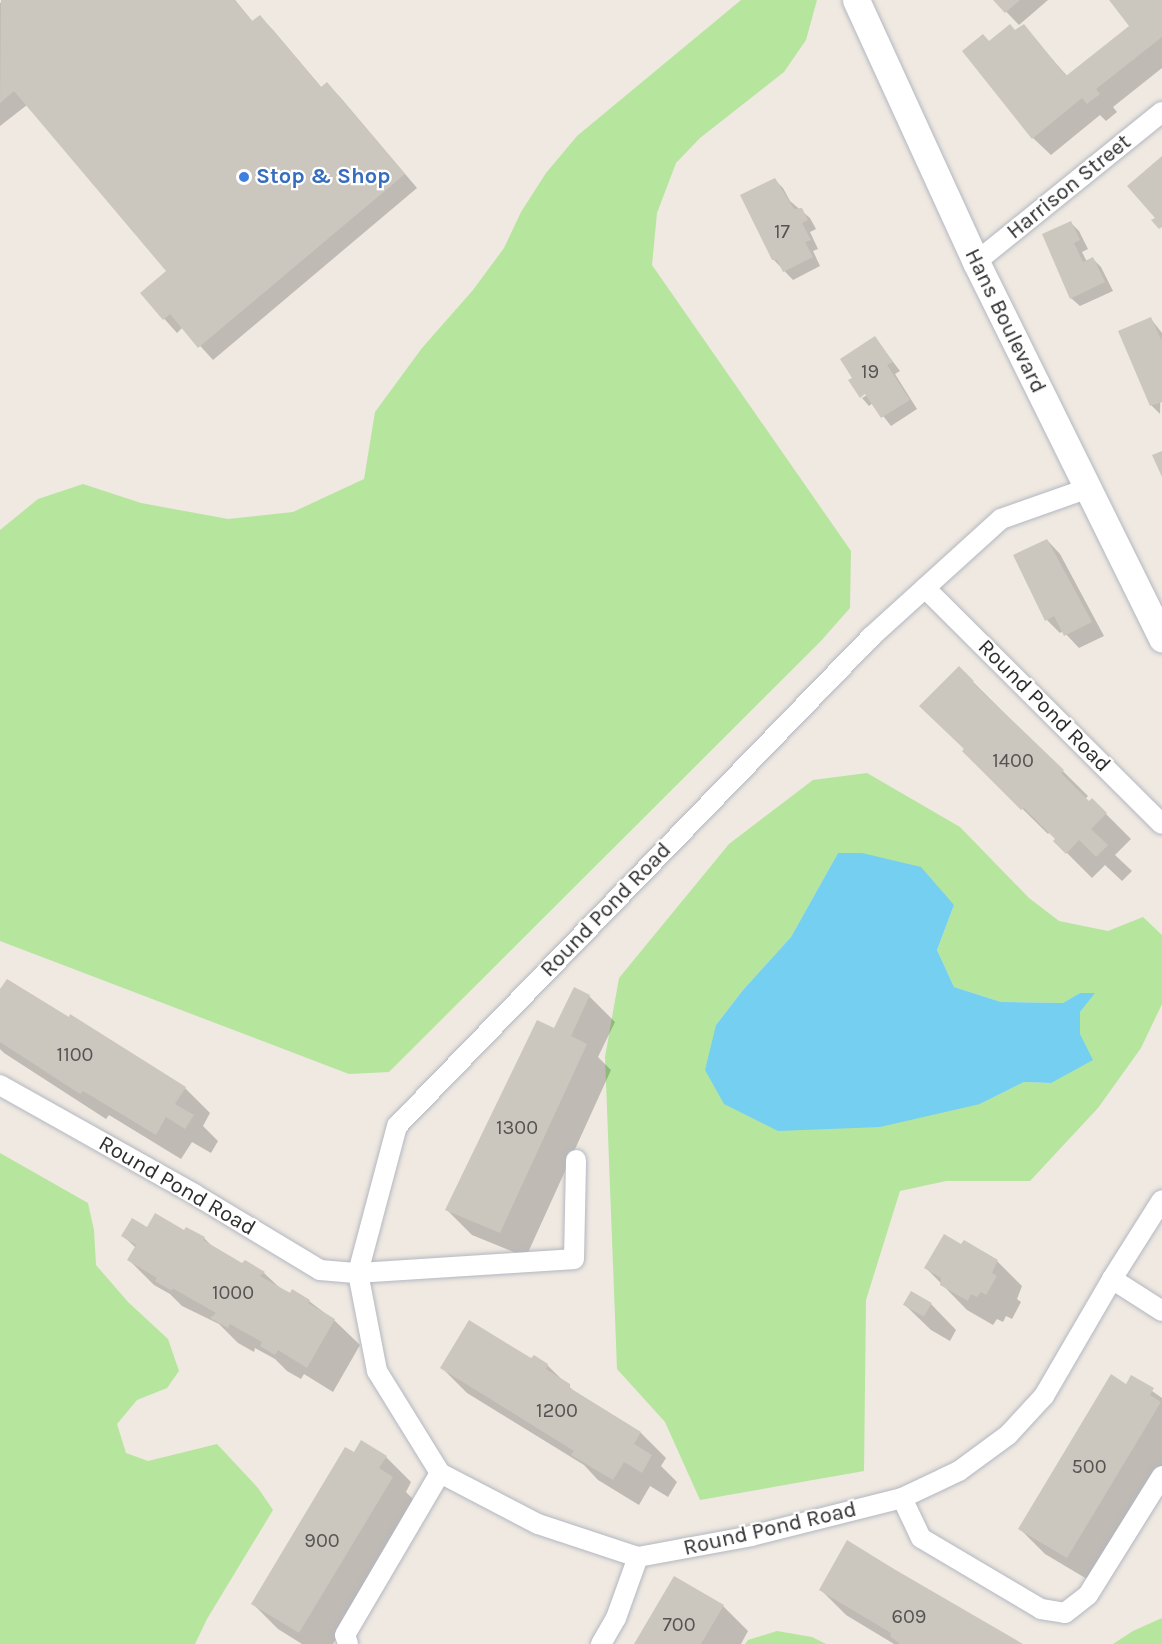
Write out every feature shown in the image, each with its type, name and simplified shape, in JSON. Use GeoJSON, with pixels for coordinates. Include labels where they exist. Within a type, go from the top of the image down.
{"type":"FeatureCollection","features":[{"type":"Feature","properties":{"kind":"street","name":"Hans Boulevard"},"geometry":{"type":"LineString","coordinates":[[856,0],[976,262],[1162,639]]}},
{"type":"Feature","properties":{"kind":"street","name":"Harrison Street"},"geometry":{"type":"LineString","coordinates":[[976,262],[1162,112]]}},
{"type":"Feature","properties":{"kind":"street","name":"Round Pond Road"},"geometry":{"type":"LineString","coordinates":[[1086,489],[1001,519],[925,588],[864,645],[397,1126],[358,1273],[377,1371],[440,1473],[538,1524],[638,1557],[751,1536],[902,1498],[959,1471],[1008,1435],[1044,1396],[1112,1279],[1162,1200]]}},
{"type":"Feature","properties":{"kind":"street","name":"Round Pond Road"},"geometry":{"type":"LineString","coordinates":[[925,588],[1162,824]]}},
{"type":"Feature","properties":{"kind":"street","name":"Round Pond Road"},"geometry":{"type":"LineString","coordinates":[[0,1085],[194,1194],[320,1270],[358,1273],[574,1259],[576,1160]]}},
{"type":"Feature","properties":{"kind":"street"},"geometry":{"type":"LineString","coordinates":[[1112,1279],[1162,1311]]}},
{"type":"Feature","properties":{"kind":"street"},"geometry":{"type":"LineString","coordinates":[[348,1644],[345,1635],[440,1473]]}},
{"type":"Feature","properties":{"kind":"street"},"geometry":{"type":"LineString","coordinates":[[902,1498],[921,1538],[1041,1609],[1065,1613],[1088,1595],[1162,1476]]}},
{"type":"Feature","properties":{"kind":"street"},"geometry":{"type":"LineString","coordinates":[[601,1644],[616,1618],[638,1557]]}},
{"type":"Feature","properties":{"kind":"green space"},"geometry":{"type":"Polygon","coordinates":[[[741,0],[817,0],[806,40],[784,72],[700,138],[676,163],[657,213],[652,265],[851,551],[850,608],[820,642],[389,1072],[349,1074],[0,941],[0,530],[38,499],[83,484],[141,503],[228,519],[293,512],[364,479],[375,412],[422,348],[473,290],[504,248],[521,212],[546,173],[577,136],[741,0]]]}},
{"type":"Feature","properties":{"kind":"green space"},"geometry":{"type":"Polygon","coordinates":[[[867,773],[960,827],[1029,898],[1059,921],[1108,931],[1143,917],[1162,935],[1162,1004],[1141,1048],[1098,1108],[1030,1181],[946,1181],[900,1191],[866,1300],[864,1471],[700,1500],[665,1422],[617,1369],[605,1057],[619,978],[729,844],[813,780],[867,773]],[[838,853],[791,937],[743,990],[716,1025],[980,1104],[1024,1082],[1051,1083],[1080,1034],[1080,1012],[1094,993],[1080,993],[1063,1003],[1001,1002],[954,987],[937,950],[954,905],[838,853]]]}},
{"type":"Feature","properties":{"kind":"green space"},"geometry":{"type":"Polygon","coordinates":[[[0,1153],[88,1203],[94,1230],[96,1265],[128,1302],[168,1339],[179,1371],[167,1388],[137,1400],[117,1424],[126,1453],[148,1461],[217,1444],[258,1488],[273,1510],[207,1619],[195,1644],[0,1644],[0,1153]]]}},
{"type":"Feature","properties":{"kind":"green space"},"geometry":{"type":"Polygon","coordinates":[[[1162,1618],[1162,1644],[1113,1644],[1133,1631],[1162,1618]]]}},
{"type":"Feature","properties":{"kind":"green space"},"geometry":{"type":"Polygon","coordinates":[[[777,1631],[812,1637],[826,1644],[745,1644],[748,1640],[777,1631]]]}},
{"type":"Feature","properties":{"kind":"water"},"geometry":{"type":"Polygon","coordinates":[[[838,853],[862,853],[921,867],[954,905],[937,950],[954,987],[1001,1002],[1063,1003],[1080,993],[1095,993],[1080,1012],[1080,1034],[1093,1060],[1051,1083],[1024,1082],[980,1104],[880,1127],[778,1131],[724,1104],[705,1070],[716,1025],[743,990],[791,937],[838,853]]]}},
{"type":"Feature","properties":{"kind":"building","name":"Stop & Shop"},"geometry":{"type":"Polygon","coordinates":[[[1,0],[234,0],[252,21],[260,15],[321,87],[327,82],[405,174],[198,348],[170,314],[163,320],[140,293],[166,271],[14,91],[0,103],[1,0]]]}},
{"type":"Feature","properties":{"kind":"building"},"geometry":{"type":"Polygon","coordinates":[[[993,0],[1020,0],[1005,13],[993,0]]]}},
{"type":"Feature","properties":{"kind":"building"},"geometry":{"type":"Polygon","coordinates":[[[1109,0],[1162,0],[1162,37],[1096,89],[1100,94],[1087,104],[1082,98],[1032,139],[962,51],[983,34],[989,41],[1010,24],[1015,30],[1024,24],[1066,76],[1129,26],[1109,0]]]}},
{"type":"Feature","properties":{"kind":"building"},"geometry":{"type":"Polygon","coordinates":[[[1162,156],[1162,227],[1159,229],[1151,220],[1155,218],[1127,186],[1162,156]]]}},
{"type":"Feature","properties":{"kind":"building"},"geometry":{"type":"Polygon","coordinates":[[[775,178],[794,209],[802,208],[808,220],[802,223],[811,240],[805,242],[813,257],[783,272],[777,260],[772,260],[740,195],[775,178]]]}},
{"type":"Feature","properties":{"kind":"building"},"geometry":{"type":"Polygon","coordinates":[[[1071,221],[1080,240],[1074,243],[1083,262],[1093,257],[1105,282],[1070,299],[1042,234],[1071,221]]]}},
{"type":"Feature","properties":{"kind":"building"},"geometry":{"type":"Polygon","coordinates":[[[1151,317],[1162,342],[1162,402],[1150,406],[1118,331],[1151,317]]]}},
{"type":"Feature","properties":{"kind":"building"},"geometry":{"type":"Polygon","coordinates":[[[875,336],[893,362],[887,365],[910,400],[881,418],[865,394],[860,398],[848,380],[852,378],[840,359],[875,336]]]}},
{"type":"Feature","properties":{"kind":"building"},"geometry":{"type":"Polygon","coordinates":[[[1162,451],[1162,477],[1152,455],[1162,451]]]}},
{"type":"Feature","properties":{"kind":"building"},"geometry":{"type":"Polygon","coordinates":[[[1047,539],[1092,622],[1064,636],[1054,616],[1045,621],[1013,555],[1047,539]]]}},
{"type":"Feature","properties":{"kind":"building"},"geometry":{"type":"Polygon","coordinates":[[[959,666],[974,681],[972,682],[1064,770],[1061,773],[1089,801],[1092,798],[1107,813],[1091,829],[1108,845],[1096,857],[1079,840],[1066,854],[1053,841],[1055,839],[1024,808],[1021,810],[962,751],[964,749],[919,706],[959,666]]]}},
{"type":"Feature","properties":{"kind":"building"},"geometry":{"type":"Polygon","coordinates":[[[7,979],[69,1017],[70,1014],[186,1087],[175,1104],[194,1115],[185,1129],[166,1117],[156,1135],[83,1091],[80,1094],[0,1042],[0,989],[7,979]]]}},
{"type":"Feature","properties":{"kind":"building"},"geometry":{"type":"Polygon","coordinates":[[[574,987],[590,995],[571,1036],[587,1044],[500,1233],[445,1210],[537,1020],[554,1028],[574,987]]]}},
{"type":"Feature","properties":{"kind":"building"},"geometry":{"type":"Polygon","coordinates":[[[155,1213],[184,1230],[186,1227],[205,1237],[203,1240],[242,1263],[245,1260],[265,1272],[260,1276],[290,1293],[292,1289],[310,1300],[308,1303],[335,1319],[307,1368],[278,1350],[275,1355],[260,1346],[262,1342],[230,1324],[228,1328],[210,1318],[216,1313],[174,1289],[170,1290],[155,1281],[157,1278],[127,1260],[136,1245],[121,1236],[132,1218],[147,1227],[155,1213]]]}},
{"type":"Feature","properties":{"kind":"building"},"geometry":{"type":"Polygon","coordinates":[[[944,1234],[961,1244],[964,1240],[998,1260],[992,1273],[997,1276],[986,1295],[981,1292],[977,1297],[971,1294],[968,1301],[940,1285],[941,1278],[924,1268],[944,1234]]]}},
{"type":"Feature","properties":{"kind":"building"},"geometry":{"type":"Polygon","coordinates":[[[911,1291],[932,1303],[924,1317],[903,1305],[911,1291]]]}},
{"type":"Feature","properties":{"kind":"building"},"geometry":{"type":"Polygon","coordinates":[[[469,1320],[531,1358],[534,1355],[548,1364],[546,1369],[570,1384],[570,1388],[641,1432],[634,1444],[652,1455],[642,1473],[624,1462],[613,1480],[571,1455],[574,1451],[440,1368],[469,1320]]]}},
{"type":"Feature","properties":{"kind":"building"},"geometry":{"type":"Polygon","coordinates":[[[1111,1374],[1126,1384],[1131,1375],[1154,1388],[1150,1395],[1161,1402],[1067,1558],[1018,1529],[1111,1374]]]}},
{"type":"Feature","properties":{"kind":"building"},"geometry":{"type":"Polygon","coordinates":[[[361,1440],[387,1456],[379,1468],[393,1477],[299,1633],[251,1604],[345,1447],[354,1452],[361,1440]]]}},
{"type":"Feature","properties":{"kind":"building"},"geometry":{"type":"Polygon","coordinates":[[[847,1540],[1023,1644],[900,1644],[890,1636],[891,1633],[819,1590],[847,1540]]]}},
{"type":"Feature","properties":{"kind":"building"},"geometry":{"type":"Polygon","coordinates":[[[674,1576],[724,1605],[701,1644],[634,1644],[674,1576]]]}},
{"type":"Feature","properties":{"kind":"place","name":"Stop & Shop"},"geometry":{"type":"Point","coordinates":[244,177]}}]}
